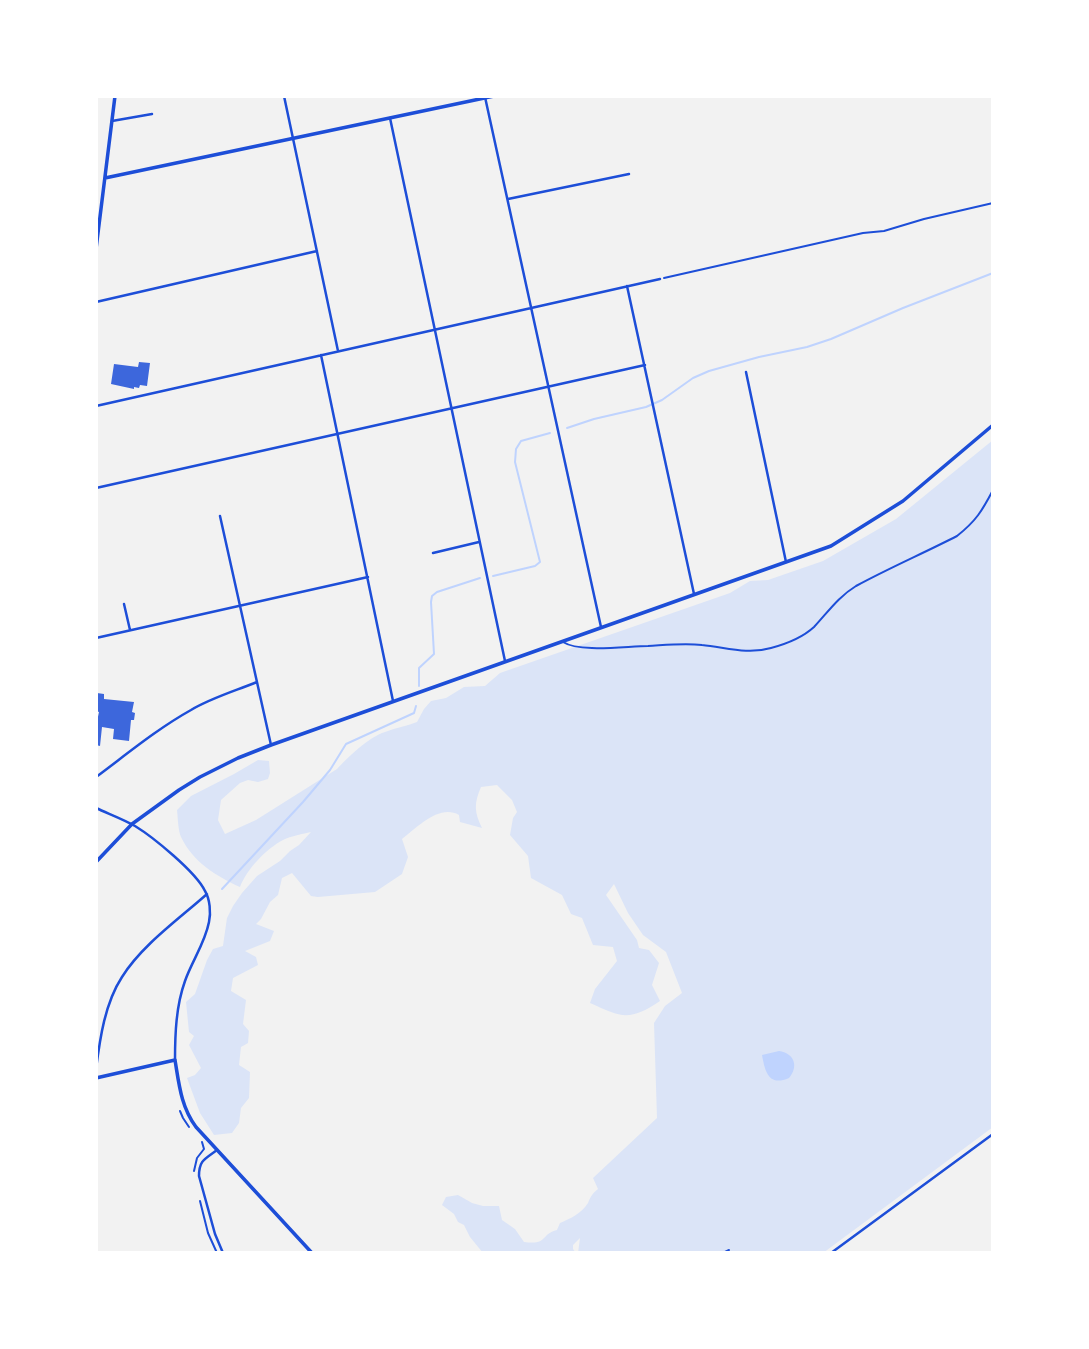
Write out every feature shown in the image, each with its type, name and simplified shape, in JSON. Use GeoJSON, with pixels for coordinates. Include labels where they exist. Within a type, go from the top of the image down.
{"type":"FeatureCollection","features":[{"type":"Feature","properties":{"kind":"street"},"geometry":{"type":"LineString","coordinates":[[96,250],[115,96]]}},
{"type":"Feature","properties":{"kind":"street"},"geometry":{"type":"LineString","coordinates":[[284,96],[338,351]]}},
{"type":"Feature","properties":{"kind":"street"},"geometry":{"type":"LineString","coordinates":[[96,180],[494,96]]}},
{"type":"Feature","properties":{"kind":"street"},"geometry":{"type":"LineString","coordinates":[[485,97],[601,627]]}},
{"type":"Feature","properties":{"kind":"street"},"geometry":{"type":"LineString","coordinates":[[112,121],[152,114]]}},
{"type":"Feature","properties":{"kind":"street"},"geometry":{"type":"LineString","coordinates":[[390,118],[505,661]]}},
{"type":"Feature","properties":{"kind":"street"},"geometry":{"type":"LineString","coordinates":[[508,199],[629,174]]}},
{"type":"Feature","properties":{"kind":"street"},"geometry":{"type":"LineString","coordinates":[[96,302],[317,251]]}},
{"type":"Feature","properties":{"kind":"street"},"geometry":{"type":"LineString","coordinates":[[96,406],[660,279]]}},
{"type":"Feature","properties":{"kind":"street"},"geometry":{"type":"LineString","coordinates":[[627,286],[694,594]]}},
{"type":"Feature","properties":{"kind":"street"},"geometry":{"type":"LineString","coordinates":[[321,355],[393,701]]}},
{"type":"Feature","properties":{"kind":"street"},"geometry":{"type":"LineString","coordinates":[[96,488],[645,365]]}},
{"type":"Feature","properties":{"kind":"street"},"geometry":{"type":"LineString","coordinates":[[746,372],[786,562]]}},
{"type":"Feature","properties":{"kind":"street"},"geometry":{"type":"LineString","coordinates":[[96,862],[132,824],[200,777],[238,758],[837,542],[903,501],[993,425]]}},
{"type":"Feature","properties":{"kind":"street"},"geometry":{"type":"LineString","coordinates":[[220,516],[271,745]]}},
{"type":"Feature","properties":{"kind":"street"},"geometry":{"type":"LineString","coordinates":[[433,553],[479,542]]}},
{"type":"Feature","properties":{"kind":"street"},"geometry":{"type":"LineString","coordinates":[[96,638],[368,577]]}},
{"type":"Feature","properties":{"kind":"street"},"geometry":{"type":"LineString","coordinates":[[124,604],[130,630]]}},
{"type":"Feature","properties":{"kind":"street"},"geometry":{"type":"LineString","coordinates":[[96,777],[190,710],[257,682]]}},
{"type":"Feature","properties":{"kind":"street"},"geometry":{"type":"LineString","coordinates":[[96,808],[132,824],[176,858],[198,880],[207,894],[209,921],[205,937],[185,981],[175,1033],[175,1060],[181,1099],[195,1127],[312,1253]]}},
{"type":"Feature","properties":{"kind":"street"},"geometry":{"type":"LineString","coordinates":[[96,1069],[104,1021],[121,978],[132,963],[207,894]]}},
{"type":"Feature","properties":{"kind":"street"},"geometry":{"type":"LineString","coordinates":[[96,1079],[175,1060]]}},
{"type":"Feature","properties":{"kind":"street"},"geometry":{"type":"LineString","coordinates":[[831,1253],[993,1134]]}},
{"type":"Feature","properties":{"kind":"street"},"geometry":{"type":"LineString","coordinates":[[217,1150],[199,1166],[215,1234],[223,1253]]}},
{"type":"Feature","properties":{"kind":"lane"},"geometry":{"type":"LineString","coordinates":[[562,641],[570,646],[588,648],[686,644],[738,651],[760,650],[790,642],[803,636],[837,600],[857,586],[957,536],[979,516],[993,490]]}},
{"type":"Feature","properties":{"kind":"lane"},"geometry":{"type":"LineString","coordinates":[[723,1253],[729,1250]]}},
{"type":"Feature","properties":{"kind":"path"},"geometry":{"type":"LineString","coordinates":[[660,279],[863,233],[884,231],[993,203]]}},
{"type":"Feature","properties":{"kind":"path"},"geometry":{"type":"LineString","coordinates":[[200,1196],[208,1233],[216,1253]]}},
{"type":"Feature","properties":{"kind":"shaded area"},"geometry":{"type":"Polygon","coordinates":[[[993,440],[993,1127],[823,1253],[578,1253],[580,1238],[573,1245],[576,1253],[483,1253],[464,1225],[442,1205],[446,1197],[458,1195],[483,1206],[499,1206],[502,1220],[515,1229],[524,1242],[532,1243],[541,1241],[557,1230],[560,1223],[582,1210],[598,1189],[593,1178],[657,1118],[654,1023],[665,1006],[682,993],[666,952],[643,935],[628,913],[614,884],[606,895],[637,940],[639,948],[649,950],[659,963],[652,985],[660,1001],[632,1015],[610,1012],[590,1003],[595,989],[617,961],[613,947],[593,945],[582,918],[571,914],[562,895],[531,878],[528,856],[510,835],[517,812],[512,800],[497,785],[481,787],[476,808],[482,828],[460,822],[459,815],[451,812],[429,818],[402,839],[408,857],[402,874],[375,892],[311,896],[292,873],[282,878],[278,895],[270,902],[256,924],[274,931],[270,941],[245,951],[256,957],[258,965],[233,978],[231,991],[246,1000],[243,1024],[249,1031],[248,1043],[241,1047],[239,1065],[250,1072],[249,1098],[241,1108],[239,1123],[232,1133],[214,1135],[200,1113],[187,1078],[195,1075],[201,1068],[189,1045],[194,1036],[189,1032],[186,1002],[195,994],[213,949],[223,946],[227,918],[242,893],[257,876],[280,861],[311,832],[286,839],[270,849],[252,867],[240,887],[206,867],[192,854],[181,837],[177,810],[191,796],[258,760],[269,761],[268,779],[240,783],[221,800],[218,820],[225,834],[256,820],[337,769],[372,738],[417,722],[431,701],[446,698],[464,687],[485,686],[500,673],[730,593],[750,581],[768,580],[823,561],[896,519],[993,440]]]}},
{"type":"Feature","properties":{"kind":"water"},"geometry":{"type":"Polygon","coordinates":[[[779,1051],[791,1057],[794,1069],[789,1078],[776,1080],[766,1072],[762,1055],[779,1051]]]}},
{"type":"Feature","properties":{"kind":"building"},"geometry":{"type":"Polygon","coordinates":[[[139,362],[150,363],[147,386],[140,385],[134,389],[111,384],[114,364],[138,367],[139,362]]]}},
{"type":"Feature","properties":{"kind":"building"},"geometry":{"type":"Polygon","coordinates":[[[97,693],[104,694],[104,699],[134,702],[132,712],[135,713],[134,720],[131,720],[129,741],[113,739],[114,729],[102,727],[100,746],[96,745],[99,712],[96,711],[97,693]]]}},
{"type":"Feature","properties":{"kind":"waterway"},"geometry":{"type":"LineString","coordinates":[[567,428],[646,407],[709,371],[831,339],[993,273]]}},
{"type":"Feature","properties":{"kind":"waterway"},"geometry":{"type":"LineString","coordinates":[[493,576],[535,566],[540,562],[515,462],[516,449],[521,441],[550,433]]}},
{"type":"Feature","properties":{"kind":"waterway"},"geometry":{"type":"LineString","coordinates":[[419,686],[419,668],[434,654],[432,596],[480,578]]}},
{"type":"Feature","properties":{"kind":"waterway"},"geometry":{"type":"LineString","coordinates":[[222,889],[303,802],[330,770],[346,744],[414,713],[416,706]]}}]}
